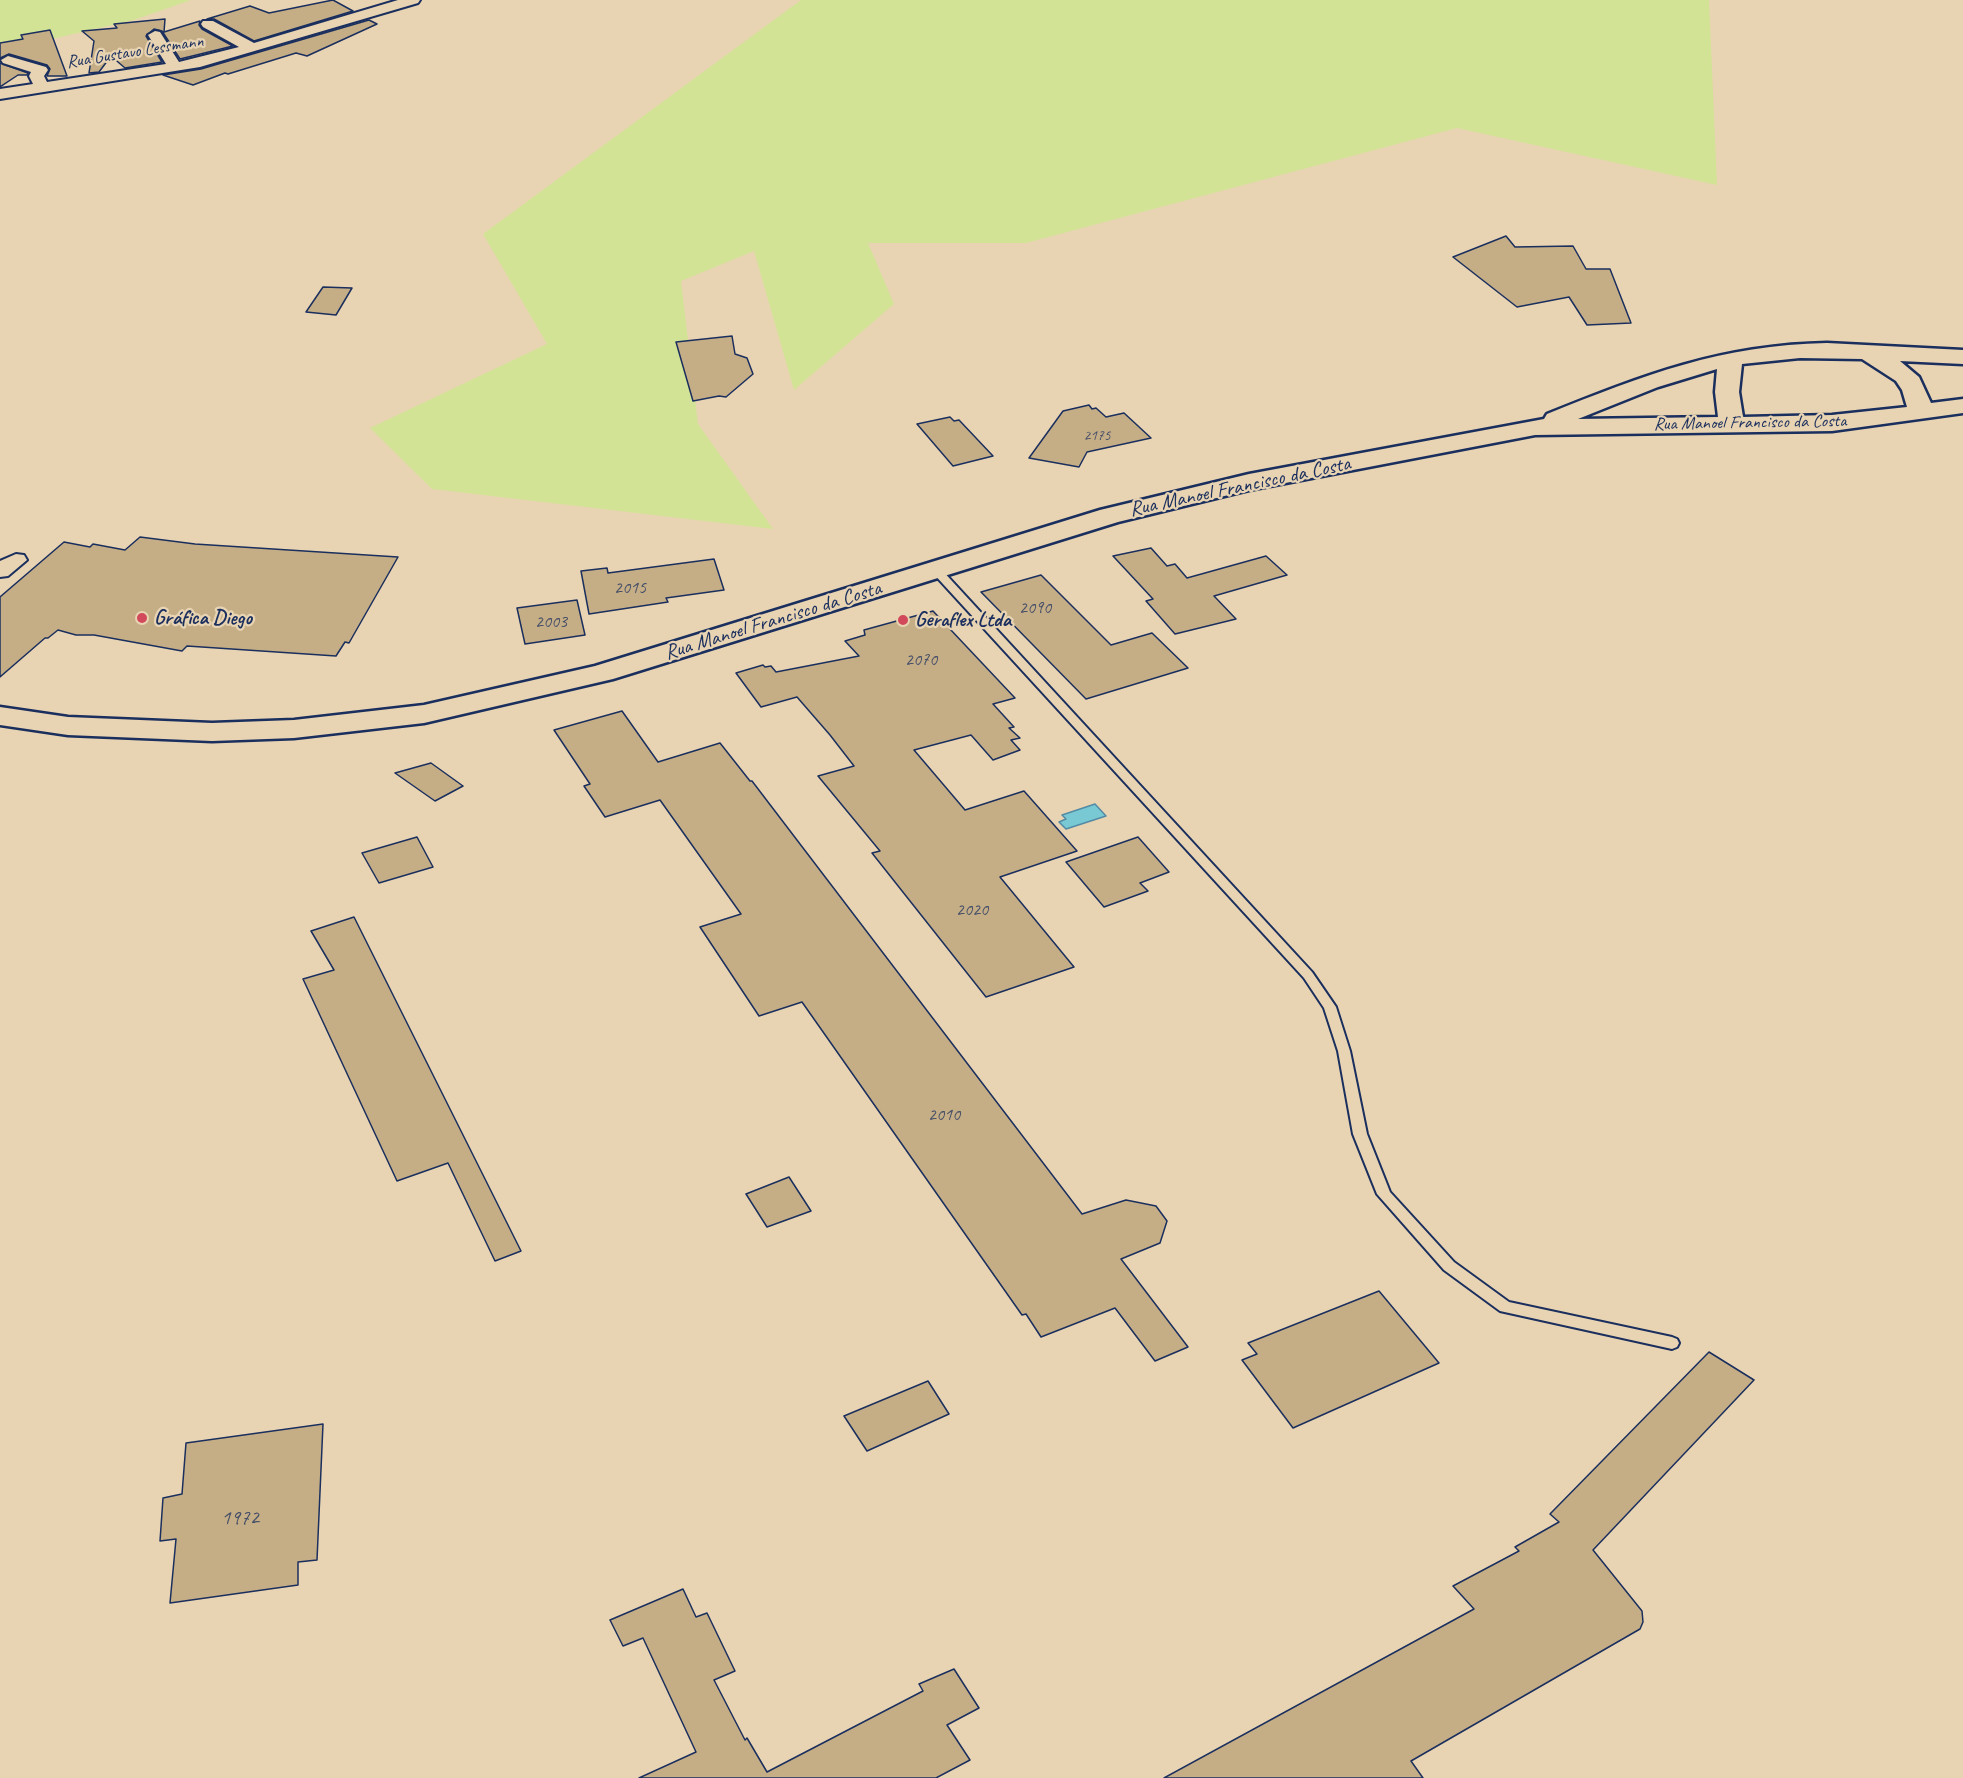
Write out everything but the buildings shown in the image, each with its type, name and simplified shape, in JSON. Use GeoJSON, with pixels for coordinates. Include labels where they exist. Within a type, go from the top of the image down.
{"type":"FeatureCollection","features":[{"type":"Feature","properties":{"kind":"main road","name":"Rua Manoel Francisco da Costa"},"geometry":{"type":"LineString","coordinates":[[1535,427],[1655,380],[1731,359],[1770,353],[1868,353],[1963,357]]}},
{"type":"Feature","properties":{"kind":"main road"},"geometry":{"type":"LineString","coordinates":[[1868,353],[1909,379],[1918,393],[1922,413]]}},
{"type":"Feature","properties":{"kind":"main road"},"geometry":{"type":"LineString","coordinates":[[1731,359],[1726,386],[1733,424]]}},
{"type":"Feature","properties":{"kind":"main road","name":"Rua Manoel Francisco da Costa"},"geometry":{"type":"LineString","coordinates":[[0,716],[68,726],[212,732],[294,729],[424,714],[603,673],[1109,516],[1209,491],[1535,427],[1832,423],[1963,406]]}},
{"type":"Feature","properties":{"kind":"street","name":"Rua Gustavo Lessmann"},"geometry":{"type":"LineString","coordinates":[[0,94],[200,63],[413,0]]}},
{"type":"Feature","properties":{"kind":"street"},"geometry":{"type":"LineString","coordinates":[[208,24],[251,47]]}},
{"type":"Feature","properties":{"kind":"street"},"geometry":{"type":"LineString","coordinates":[[155,35],[176,68]]}},
{"type":"Feature","properties":{"kind":"street"},"geometry":{"type":"LineString","coordinates":[[8,60],[40,70],[36,76],[42,86]]}},
{"type":"Feature","properties":{"kind":"lane"},"geometry":{"type":"LineString","coordinates":[[936,570],[1308,975],[1330,1007],[1344,1051],[1360,1134],[1384,1194],[1449,1266],[1505,1307],[1672,1343]]}},
{"type":"Feature","properties":{"kind":"green space"},"geometry":{"type":"Polygon","coordinates":[[[0,0],[191,0],[134,20],[0,51],[0,0]]]}},
{"type":"Feature","properties":{"kind":"green space"},"geometry":{"type":"Polygon","coordinates":[[[801,0],[1709,0],[1717,185],[1457,128],[1026,243],[868,243],[894,304],[794,390],[754,251],[681,281],[698,424],[773,529],[432,489],[370,428],[547,344],[483,234],[801,0]]]}},
{"type":"Feature","properties":{"kind":"water"},"geometry":{"type":"Polygon","coordinates":[[[1095,804],[1106,816],[1066,829],[1059,822],[1066,819],[1062,815],[1095,804]]]}},
{"type":"Feature","properties":{"kind":"place","name":"Gráfica Diego"},"geometry":{"type":"Point","coordinates":[142,618]}},
{"type":"Feature","properties":{"kind":"place","name":"Geraflex Ltda"},"geometry":{"type":"Point","coordinates":[903,620]}}]}
